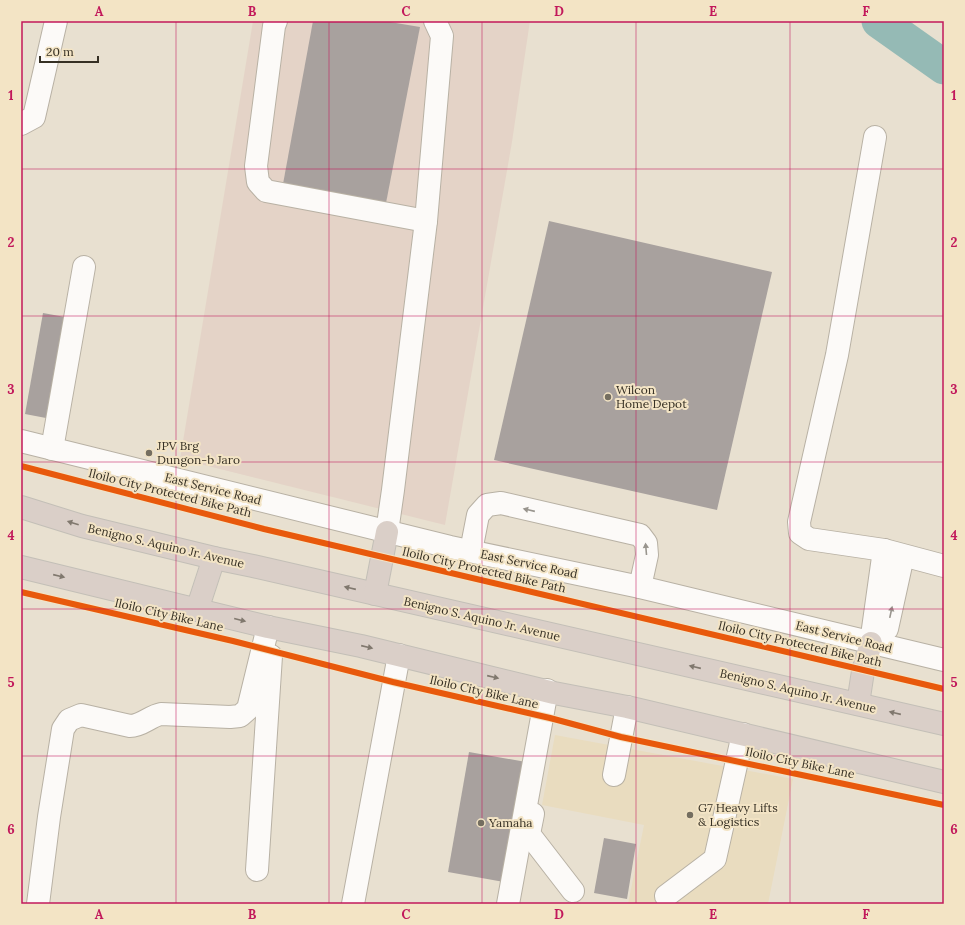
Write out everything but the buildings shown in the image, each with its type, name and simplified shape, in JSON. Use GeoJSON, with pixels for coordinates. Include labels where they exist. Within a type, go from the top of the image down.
{"type":"FeatureCollection","features":[{"type":"Feature","properties":{"kind":"highway","name":"Benigno S. Aquino Jr. Avenue"},"geometry":{"type":"LineString","coordinates":[[21,507],[82,526],[214,558],[944,724]]}},
{"type":"Feature","properties":{"kind":"highway"},"geometry":{"type":"LineString","coordinates":[[375,594],[387,532]]}},
{"type":"Feature","properties":{"kind":"highway"},"geometry":{"type":"LineString","coordinates":[[197,610],[214,558]]}},
{"type":"Feature","properties":{"kind":"highway"},"geometry":{"type":"LineString","coordinates":[[21,567],[272,628],[399,655],[551,692],[627,707],[944,782]]}},
{"type":"Feature","properties":{"kind":"highway"},"geometry":{"type":"LineString","coordinates":[[858,704],[863,671],[871,643]]}},
{"type":"Feature","properties":{"kind":"street"},"geometry":{"type":"LineString","coordinates":[[21,124],[34,117],[56,21]]}},
{"type":"Feature","properties":{"kind":"street"},"geometry":{"type":"LineString","coordinates":[[276,21],[274,26],[256,166],[258,182],[266,191],[426,221]]}},
{"type":"Feature","properties":{"kind":"street"},"geometry":{"type":"LineString","coordinates":[[387,532],[426,221],[442,36],[435,21]]}},
{"type":"Feature","properties":{"kind":"street"},"geometry":{"type":"LineString","coordinates":[[875,137],[837,355],[799,522],[800,533],[809,539],[894,553],[944,566]]}},
{"type":"Feature","properties":{"kind":"street"},"geometry":{"type":"LineString","coordinates":[[52,449],[84,266]]}},
{"type":"Feature","properties":{"kind":"street","name":"East Service Road"},"geometry":{"type":"LineString","coordinates":[[21,441],[471,552],[640,587],[944,660]]}},
{"type":"Feature","properties":{"kind":"street"},"geometry":{"type":"LineString","coordinates":[[471,552],[478,514],[487,505],[501,503],[640,535],[646,543],[647,555],[640,587]]}},
{"type":"Feature","properties":{"kind":"street"},"geometry":{"type":"LineString","coordinates":[[871,643],[894,553]]}},
{"type":"Feature","properties":{"kind":"street"},"geometry":{"type":"LineString","coordinates":[[257,870],[272,628]]}},
{"type":"Feature","properties":{"kind":"street"},"geometry":{"type":"LineString","coordinates":[[38,904],[49,817],[63,729],[69,720],[81,715],[136,726],[161,714],[230,717],[240,716],[248,709],[272,628]]}},
{"type":"Feature","properties":{"kind":"street"},"geometry":{"type":"LineString","coordinates":[[353,904],[399,655]]}},
{"type":"Feature","properties":{"kind":"street"},"geometry":{"type":"LineString","coordinates":[[551,692],[529,834],[573,891]]}},
{"type":"Feature","properties":{"kind":"street"},"geometry":{"type":"LineString","coordinates":[[508,904],[551,692]]}},
{"type":"Feature","properties":{"kind":"street"},"geometry":{"type":"LineString","coordinates":[[614,775],[627,707]]}},
{"type":"Feature","properties":{"kind":"street"},"geometry":{"type":"LineString","coordinates":[[666,896],[715,859],[742,734]]}},
{"type":"Feature","properties":{"kind":"shaded area"},"geometry":{"type":"Polygon","coordinates":[[[253,21],[530,21],[512,142],[445,525],[180,459],[253,21]]]}},
{"type":"Feature","properties":{"kind":"shaded area","name":"G7 Heavy Lifts & Logistics"},"geometry":{"type":"Polygon","coordinates":[[[555,735],[793,779],[768,904],[628,904],[644,825],[542,805],[555,735]]]}},
{"type":"Feature","properties":{"kind":"waterway"},"geometry":{"type":"LineString","coordinates":[[879,21],[944,67]]}},
{"type":"Feature","properties":{"kind":"cycle path","name":"Iloilo City Protected Bike Path"},"geometry":{"type":"LineString","coordinates":[[21,466],[264,529],[944,689]]}},
{"type":"Feature","properties":{"kind":"cycle path","name":"Iloilo City Bike Lane"},"geometry":{"type":"LineString","coordinates":[[21,592],[233,641],[393,682],[550,718],[621,737],[944,805]]}},
{"type":"Feature","properties":{"kind":"place","name":"Wilcon Home Depot"},"geometry":{"type":"Point","coordinates":[608,397]}},
{"type":"Feature","properties":{"kind":"place","name":"JPV Brg Dungon-b Jaro"},"geometry":{"type":"Point","coordinates":[149,453]}},
{"type":"Feature","properties":{"kind":"place","name":"G7 Heavy Lifts & Logistics"},"geometry":{"type":"Point","coordinates":[690,815]}},
{"type":"Feature","properties":{"kind":"place","name":"Yamaha"},"geometry":{"type":"Point","coordinates":[481,823]}}]}
